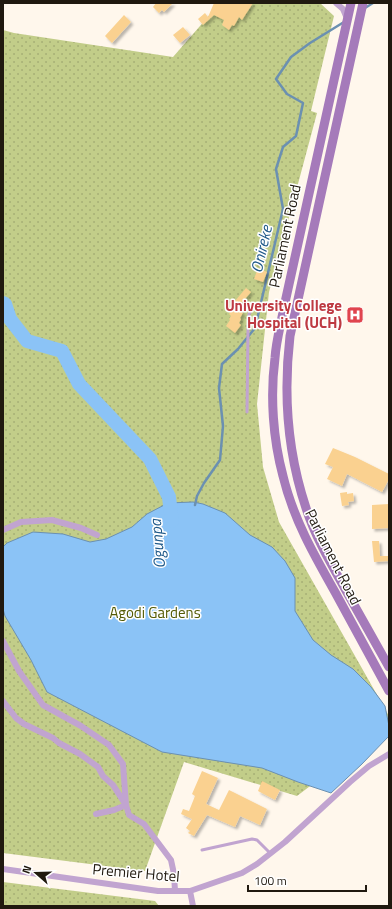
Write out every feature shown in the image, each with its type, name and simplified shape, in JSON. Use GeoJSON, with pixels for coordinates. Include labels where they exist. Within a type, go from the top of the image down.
{"type":"FeatureCollection","features":[{"type":"Feature","properties":{"kind":"main road","name":"Parliament Road"},"geometry":{"type":"LineString","coordinates":[[351,3],[284,307],[275,358],[273,390],[274,418],[282,475],[298,522],[312,552],[389,691]]}},
{"type":"Feature","properties":{"kind":"main road","name":"Parliament Road"},"geometry":{"type":"LineString","coordinates":[[363,4],[290,336],[286,367],[287,426],[292,455],[306,509],[329,561],[389,667]]}},
{"type":"Feature","properties":{"kind":"street"},"geometry":{"type":"LineString","coordinates":[[336,3],[343,9],[348,19]]}},
{"type":"Feature","properties":{"kind":"street"},"geometry":{"type":"LineString","coordinates":[[3,530],[21,522],[52,520],[81,528],[98,535]]}},
{"type":"Feature","properties":{"kind":"street"},"geometry":{"type":"LineString","coordinates":[[3,642],[19,671],[43,705],[81,726],[109,745],[123,764],[126,805],[129,815],[144,824],[171,860],[176,891]]}},
{"type":"Feature","properties":{"kind":"street"},"geometry":{"type":"LineString","coordinates":[[3,700],[16,718],[24,724],[53,738],[98,767],[113,785],[126,805]]}},
{"type":"Feature","properties":{"kind":"street","name":"Premier Hotel"},"geometry":{"type":"LineString","coordinates":[[3,869],[158,892],[190,891],[242,873],[285,842],[369,766],[389,754]]}},
{"type":"Feature","properties":{"kind":"street"},"geometry":{"type":"LineString","coordinates":[[96,814],[114,810],[126,805]]}},
{"type":"Feature","properties":{"kind":"street"},"geometry":{"type":"LineString","coordinates":[[190,891],[193,906]]}},
{"type":"Feature","properties":{"kind":"lane"},"geometry":{"type":"LineString","coordinates":[[247,412],[248,329],[250,314],[253,308],[268,306],[284,307]]}},
{"type":"Feature","properties":{"kind":"lane"},"geometry":{"type":"LineString","coordinates":[[202,850],[252,839],[256,840],[270,853]]}},
{"type":"Feature","properties":{"kind":"green space","name":"Agodi Gardens"},"geometry":{"type":"Polygon","coordinates":[[[220,3],[320,3],[334,16],[311,111],[317,113],[269,292],[257,404],[263,467],[279,522],[389,716],[389,726],[297,796],[184,762],[145,871],[3,853],[3,30],[14,33],[173,57],[220,3]]]}},
{"type":"Feature","properties":{"kind":"green space"},"geometry":{"type":"Polygon","coordinates":[[[3,882],[155,901],[159,906],[3,906],[3,882]]]}},
{"type":"Feature","properties":{"kind":"water"},"geometry":{"type":"Polygon","coordinates":[[[193,502],[203,504],[225,513],[250,535],[272,547],[285,561],[295,578],[295,611],[313,640],[331,655],[353,669],[371,687],[385,706],[389,726],[389,736],[331,793],[262,768],[162,752],[47,692],[31,660],[5,616],[3,609],[3,547],[7,543],[33,532],[63,534],[90,542],[106,539],[132,527],[147,514],[168,503],[193,502]]]}},
{"type":"Feature","properties":{"kind":"building"},"geometry":{"type":"Polygon","coordinates":[[[156,3],[173,3],[164,12],[162,10],[159,13],[153,7],[156,3]]]}},
{"type":"Feature","properties":{"kind":"building"},"geometry":{"type":"Polygon","coordinates":[[[214,3],[253,3],[242,20],[239,17],[234,26],[232,25],[229,30],[222,25],[224,20],[214,15],[203,25],[198,19],[205,13],[208,17],[214,3]]]}},
{"type":"Feature","properties":{"kind":"building"},"geometry":{"type":"Polygon","coordinates":[[[124,15],[131,22],[112,43],[105,36],[124,15]]]}},
{"type":"Feature","properties":{"kind":"building"},"geometry":{"type":"Polygon","coordinates":[[[183,27],[190,35],[180,43],[173,35],[183,27]]]}},
{"type":"Feature","properties":{"kind":"building"},"geometry":{"type":"Polygon","coordinates":[[[258,268],[267,272],[263,282],[254,279],[258,268]]]}},
{"type":"Feature","properties":{"kind":"building"},"geometry":{"type":"Polygon","coordinates":[[[246,288],[251,292],[239,306],[242,308],[240,311],[243,313],[239,323],[241,325],[235,333],[226,326],[230,320],[229,319],[231,316],[229,314],[232,310],[229,308],[246,288]]]}},
{"type":"Feature","properties":{"kind":"building"},"geometry":{"type":"Polygon","coordinates":[[[333,448],[389,474],[389,479],[382,492],[347,474],[342,486],[327,479],[333,467],[325,464],[333,448]]]}},
{"type":"Feature","properties":{"kind":"building"},"geometry":{"type":"Polygon","coordinates":[[[347,492],[347,494],[353,493],[354,501],[348,502],[349,505],[342,506],[340,493],[347,492]]]}},
{"type":"Feature","properties":{"kind":"building"},"geometry":{"type":"Polygon","coordinates":[[[389,504],[389,528],[372,529],[372,505],[389,504]]]}},
{"type":"Feature","properties":{"kind":"building"},"geometry":{"type":"Polygon","coordinates":[[[372,541],[379,541],[380,556],[389,556],[389,561],[374,562],[372,541]]]}},
{"type":"Feature","properties":{"kind":"building"},"geometry":{"type":"Polygon","coordinates":[[[202,771],[218,778],[206,804],[219,810],[229,790],[267,809],[260,825],[240,816],[235,827],[207,815],[194,836],[188,833],[190,831],[186,828],[192,819],[181,814],[183,809],[189,811],[195,796],[192,794],[202,771]]]}},
{"type":"Feature","properties":{"kind":"building"},"geometry":{"type":"Polygon","coordinates":[[[262,781],[280,790],[275,800],[258,791],[262,781]]]}},
{"type":"Feature","properties":{"kind":"waterway","name":"Onireke"},"geometry":{"type":"LineString","coordinates":[[365,8],[373,3]]}},
{"type":"Feature","properties":{"kind":"waterway","name":"Onireke"},"geometry":{"type":"LineString","coordinates":[[195,505],[197,496],[204,483],[220,460],[223,426],[219,388],[222,364],[238,349],[255,328],[283,209],[276,169],[283,147],[296,136],[303,103],[287,94],[276,79],[291,57],[310,43],[344,22]]}},
{"type":"Feature","properties":{"kind":"waterway","name":"Ogunpa"},"geometry":{"type":"LineString","coordinates":[[3,303],[5,304],[10,319],[27,341],[62,351],[79,384],[150,459],[169,497],[172,521]]}},
{"type":"Feature","properties":{"kind":"place","name":"University College Hospital (UCH)"},"geometry":{"type":"Point","coordinates":[355,315]}}]}
